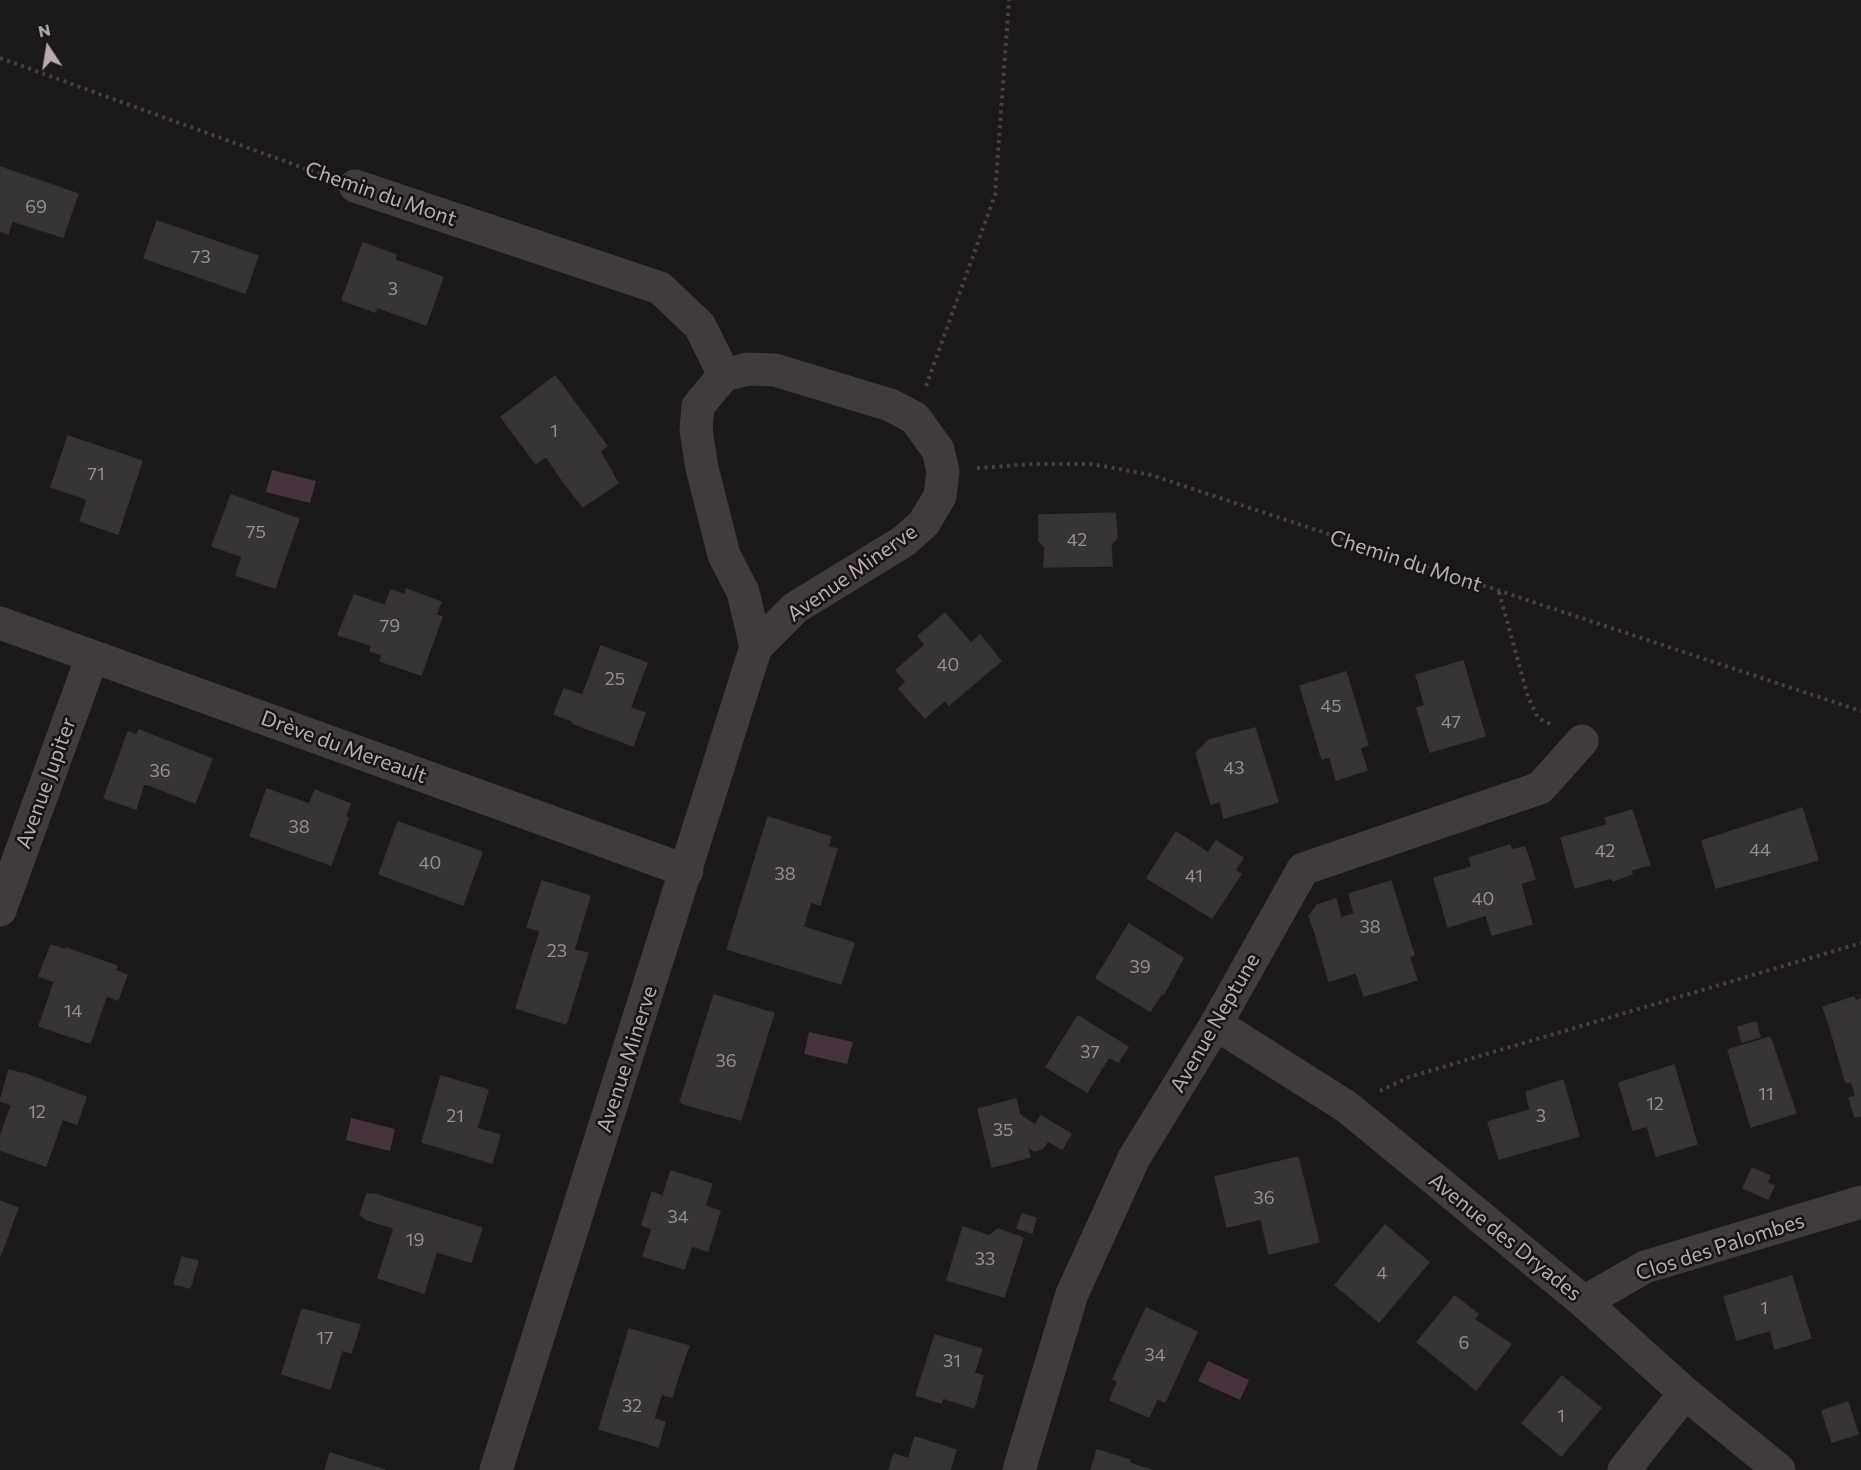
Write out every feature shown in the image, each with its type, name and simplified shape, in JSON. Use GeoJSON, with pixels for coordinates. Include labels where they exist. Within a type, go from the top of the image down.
{"type":"FeatureCollection","features":[{"type":"Feature","properties":{"kind":"street","name":"Chemin du Mont"},"geometry":{"type":"LineString","coordinates":[[355,186],[660,288],[700,326],[724,375]]}},
{"type":"Feature","properties":{"kind":"street"},"geometry":{"type":"LineString","coordinates":[[756,647],[743,592],[724,555],[702,468],[696,430],[698,406],[724,375],[748,369],[775,370],[890,405],[915,418],[938,450],[943,471]]}},
{"type":"Feature","properties":{"kind":"street","name":"Avenue Minerve"},"geometry":{"type":"LineString","coordinates":[[496,1470],[756,647],[795,608],[904,541],[924,523],[940,496],[943,471]]}},
{"type":"Feature","properties":{"kind":"street","name":"Drève du Mereault"},"geometry":{"type":"LineString","coordinates":[[0,624],[687,871]]}},
{"type":"Feature","properties":{"kind":"street","name":"Avenue Jupiter"},"geometry":{"type":"LineString","coordinates":[[0,910],[92,657]]}},
{"type":"Feature","properties":{"kind":"street","name":"Avenue Neptune"},"geometry":{"type":"LineString","coordinates":[[1019,1470],[1072,1294],[1134,1158],[1216,1024],[1303,869],[1540,788],[1582,741]]}},
{"type":"Feature","properties":{"kind":"street","name":"Avenue des Dryades"},"geometry":{"type":"LineString","coordinates":[[1216,1024],[1347,1107],[1584,1302],[1685,1394],[1779,1470]]}},
{"type":"Feature","properties":{"kind":"street","name":"Clos des Palombes"},"geometry":{"type":"LineString","coordinates":[[1584,1302],[1645,1267],[1861,1202]]}},
{"type":"Feature","properties":{"kind":"street"},"geometry":{"type":"LineString","coordinates":[[1624,1470],[1685,1394]]}},
{"type":"Feature","properties":{"kind":"path"},"geometry":{"type":"LineString","coordinates":[[915,418],[995,195],[1009,0]]}},
{"type":"Feature","properties":{"kind":"path","name":"Chemin du Mont"},"geometry":{"type":"LineString","coordinates":[[0,58],[355,186]]}},
{"type":"Feature","properties":{"kind":"path","name":"Chemin du Mont"},"geometry":{"type":"LineString","coordinates":[[943,471],[1034,464],[1092,464],[1151,475],[1861,711]]}},
{"type":"Feature","properties":{"kind":"path"},"geometry":{"type":"LineString","coordinates":[[1499,592],[1528,697],[1538,718],[1582,741]]}},
{"type":"Feature","properties":{"kind":"path"},"geometry":{"type":"LineString","coordinates":[[1347,1107],[1409,1077],[1861,944]]}},
{"type":"Feature","properties":{"kind":"shaded area"},"geometry":{"type":"Polygon","coordinates":[[[272,470],[316,481],[310,503],[266,492],[272,470]]]}},
{"type":"Feature","properties":{"kind":"shaded area"},"geometry":{"type":"Polygon","coordinates":[[[809,1032],[853,1042],[847,1064],[804,1054],[809,1032]]]}},
{"type":"Feature","properties":{"kind":"shaded area"},"geometry":{"type":"Polygon","coordinates":[[[351,1118],[395,1129],[390,1151],[346,1140],[351,1118]]]}},
{"type":"Feature","properties":{"kind":"shaded area"},"geometry":{"type":"Polygon","coordinates":[[[1208,1361],[1249,1380],[1240,1400],[1198,1381],[1208,1361]]]}},
{"type":"Feature","properties":{"kind":"building"},"geometry":{"type":"Polygon","coordinates":[[[0,167],[78,194],[63,237],[12,221],[8,234],[0,231],[0,167]]]}},
{"type":"Feature","properties":{"kind":"building"},"geometry":{"type":"Polygon","coordinates":[[[157,221],[258,256],[245,293],[144,258],[157,221]]]}},
{"type":"Feature","properties":{"kind":"building"},"geometry":{"type":"Polygon","coordinates":[[[363,243],[396,255],[395,260],[443,277],[426,325],[377,307],[375,312],[342,300],[363,243]]]}},
{"type":"Feature","properties":{"kind":"building"},"geometry":{"type":"Polygon","coordinates":[[[555,376],[607,446],[562,480],[546,456],[536,464],[501,417],[555,376]]]}},
{"type":"Feature","properties":{"kind":"building"},"geometry":{"type":"Polygon","coordinates":[[[68,436],[142,461],[125,512],[51,487],[68,436]]]}},
{"type":"Feature","properties":{"kind":"building"},"geometry":{"type":"Polygon","coordinates":[[[600,451],[618,483],[583,507],[562,480],[600,451]]]}},
{"type":"Feature","properties":{"kind":"building"},"geometry":{"type":"Polygon","coordinates":[[[231,495],[299,519],[281,570],[212,546],[231,495]]]}},
{"type":"Feature","properties":{"kind":"building"},"geometry":{"type":"Polygon","coordinates":[[[87,500],[125,512],[118,534],[80,521],[87,500]]]}},
{"type":"Feature","properties":{"kind":"building"},"geometry":{"type":"Polygon","coordinates":[[[1115,513],[1117,538],[1111,545],[1112,566],[1044,567],[1045,547],[1039,541],[1039,515],[1115,513]]]}},
{"type":"Feature","properties":{"kind":"building"},"geometry":{"type":"Polygon","coordinates":[[[242,557],[281,570],[275,588],[236,575],[242,557]]]}},
{"type":"Feature","properties":{"kind":"building"},"geometry":{"type":"Polygon","coordinates":[[[406,589],[441,602],[436,615],[401,603],[398,610],[385,605],[391,590],[406,595],[406,589]]]}},
{"type":"Feature","properties":{"kind":"building"},"geometry":{"type":"Polygon","coordinates":[[[354,595],[398,610],[401,603],[442,617],[421,675],[380,661],[382,655],[370,651],[371,645],[338,635],[354,595]]]}},
{"type":"Feature","properties":{"kind":"building"},"geometry":{"type":"Polygon","coordinates":[[[945,613],[971,643],[980,635],[1001,661],[949,705],[945,700],[925,718],[899,689],[906,682],[896,670],[925,645],[918,636],[945,613]]]}},
{"type":"Feature","properties":{"kind":"building"},"geometry":{"type":"Polygon","coordinates":[[[601,646],[647,663],[618,740],[572,723],[601,646]]]}},
{"type":"Feature","properties":{"kind":"building"},"geometry":{"type":"Polygon","coordinates":[[[1463,661],[1472,692],[1425,706],[1416,675],[1463,661]]]}},
{"type":"Feature","properties":{"kind":"building"},"geometry":{"type":"Polygon","coordinates":[[[1346,672],[1368,745],[1360,748],[1367,770],[1336,780],[1330,757],[1322,759],[1300,686],[1346,672]]]}},
{"type":"Feature","properties":{"kind":"building"},"geometry":{"type":"Polygon","coordinates":[[[564,689],[582,695],[573,721],[554,714],[564,689]]]}},
{"type":"Feature","properties":{"kind":"building"},"geometry":{"type":"Polygon","coordinates":[[[1472,692],[1485,736],[1430,752],[1417,708],[1472,692]]]}},
{"type":"Feature","properties":{"kind":"building"},"geometry":{"type":"Polygon","coordinates":[[[631,708],[645,713],[633,746],[618,740],[631,708]]]}},
{"type":"Feature","properties":{"kind":"building"},"geometry":{"type":"Polygon","coordinates":[[[1255,728],[1278,802],[1224,818],[1220,801],[1211,804],[1196,753],[1209,740],[1255,728]]]}},
{"type":"Feature","properties":{"kind":"building"},"geometry":{"type":"Polygon","coordinates":[[[139,730],[212,759],[195,803],[144,783],[136,809],[104,798],[128,732],[137,735],[139,730]]]}},
{"type":"Feature","properties":{"kind":"building"},"geometry":{"type":"Polygon","coordinates":[[[267,789],[348,818],[331,865],[250,836],[267,789]]]}},
{"type":"Feature","properties":{"kind":"building"},"geometry":{"type":"Polygon","coordinates":[[[315,790],[350,804],[345,817],[309,805],[315,790]]]}},
{"type":"Feature","properties":{"kind":"building"},"geometry":{"type":"Polygon","coordinates":[[[1802,808],[1818,860],[1716,888],[1702,841],[1802,808]]]}},
{"type":"Feature","properties":{"kind":"building"},"geometry":{"type":"Polygon","coordinates":[[[1632,810],[1650,865],[1631,870],[1632,874],[1613,881],[1611,878],[1575,888],[1561,838],[1607,825],[1605,818],[1632,810]]]}},
{"type":"Feature","properties":{"kind":"building"},"geometry":{"type":"Polygon","coordinates":[[[768,817],[831,837],[803,927],[854,943],[841,984],[727,949],[768,817]]]}},
{"type":"Feature","properties":{"kind":"building"},"geometry":{"type":"Polygon","coordinates":[[[398,822],[482,852],[463,905],[379,874],[398,822]]]}},
{"type":"Feature","properties":{"kind":"building"},"geometry":{"type":"Polygon","coordinates":[[[1176,832],[1241,874],[1212,918],[1147,878],[1176,832]]]}},
{"type":"Feature","properties":{"kind":"building"},"geometry":{"type":"Polygon","coordinates":[[[1216,841],[1243,858],[1235,870],[1208,853],[1216,841]]]}},
{"type":"Feature","properties":{"kind":"building"},"geometry":{"type":"Polygon","coordinates":[[[1510,845],[1532,924],[1492,935],[1486,915],[1448,927],[1434,878],[1472,867],[1469,858],[1510,845]]]}},
{"type":"Feature","properties":{"kind":"building"},"geometry":{"type":"Polygon","coordinates":[[[828,847],[837,849],[820,905],[811,902],[828,847]]]}},
{"type":"Feature","properties":{"kind":"building"},"geometry":{"type":"Polygon","coordinates":[[[1525,847],[1535,879],[1521,883],[1511,850],[1525,847]]]}},
{"type":"Feature","properties":{"kind":"building"},"geometry":{"type":"Polygon","coordinates":[[[542,881],[590,896],[574,950],[588,953],[566,1024],[516,1008],[540,931],[527,927],[542,881]]]}},
{"type":"Feature","properties":{"kind":"building"},"geometry":{"type":"Polygon","coordinates":[[[1391,881],[1414,955],[1329,981],[1315,933],[1356,920],[1349,894],[1391,881]]]}},
{"type":"Feature","properties":{"kind":"building"},"geometry":{"type":"Polygon","coordinates":[[[1336,899],[1341,918],[1354,914],[1356,920],[1315,933],[1309,916],[1317,905],[1336,899]]]}},
{"type":"Feature","properties":{"kind":"building"},"geometry":{"type":"Polygon","coordinates":[[[1129,924],[1183,958],[1164,994],[1162,993],[1150,1011],[1096,978],[1129,924]]]}},
{"type":"Feature","properties":{"kind":"building"},"geometry":{"type":"Polygon","coordinates":[[[51,945],[66,950],[55,982],[39,976],[51,945]]]}},
{"type":"Feature","properties":{"kind":"building"},"geometry":{"type":"Polygon","coordinates":[[[66,948],[117,966],[90,1043],[39,1026],[66,948]]]}},
{"type":"Feature","properties":{"kind":"building"},"geometry":{"type":"Polygon","coordinates":[[[1409,956],[1417,980],[1364,996],[1356,973],[1409,956]]]}},
{"type":"Feature","properties":{"kind":"building"},"geometry":{"type":"Polygon","coordinates":[[[116,971],[127,975],[118,1000],[107,996],[116,971]]]}},
{"type":"Feature","properties":{"kind":"building"},"geometry":{"type":"Polygon","coordinates":[[[714,995],[766,1011],[746,1081],[752,1083],[741,1120],[687,1105],[706,1041],[700,1039],[714,995]]]}},
{"type":"Feature","properties":{"kind":"building"},"geometry":{"type":"Polygon","coordinates":[[[1854,997],[1856,1001],[1861,999],[1861,1012],[1828,1021],[1823,1007],[1854,997]]]}},
{"type":"Feature","properties":{"kind":"building"},"geometry":{"type":"Polygon","coordinates":[[[766,1011],[774,1013],[752,1083],[746,1081],[766,1011]]]}},
{"type":"Feature","properties":{"kind":"building"},"geometry":{"type":"Polygon","coordinates":[[[1861,1012],[1861,1078],[1846,1083],[1828,1021],[1861,1012]]]}},
{"type":"Feature","properties":{"kind":"building"},"geometry":{"type":"Polygon","coordinates":[[[1078,1016],[1128,1047],[1118,1062],[1109,1057],[1087,1092],[1046,1067],[1078,1016]]]}},
{"type":"Feature","properties":{"kind":"building"},"geometry":{"type":"Polygon","coordinates":[[[1756,1022],[1760,1037],[1742,1042],[1738,1027],[1756,1022]]]}},
{"type":"Feature","properties":{"kind":"building"},"geometry":{"type":"Polygon","coordinates":[[[1770,1037],[1796,1113],[1751,1127],[1728,1050],[1770,1037]]]}},
{"type":"Feature","properties":{"kind":"building"},"geometry":{"type":"Polygon","coordinates":[[[700,1039],[706,1041],[687,1105],[680,1102],[700,1039]]]}},
{"type":"Feature","properties":{"kind":"building"},"geometry":{"type":"Polygon","coordinates":[[[1674,1065],[1697,1144],[1656,1156],[1647,1126],[1633,1130],[1619,1083],[1674,1065]]]}},
{"type":"Feature","properties":{"kind":"building"},"geometry":{"type":"Polygon","coordinates":[[[9,1070],[23,1074],[12,1105],[0,1101],[9,1070]]]}},
{"type":"Feature","properties":{"kind":"building"},"geometry":{"type":"Polygon","coordinates":[[[23,1073],[72,1092],[46,1166],[0,1150],[0,1137],[23,1073]]]}},
{"type":"Feature","properties":{"kind":"building"},"geometry":{"type":"Polygon","coordinates":[[[441,1076],[488,1090],[469,1156],[422,1142],[441,1076]]]}},
{"type":"Feature","properties":{"kind":"building"},"geometry":{"type":"Polygon","coordinates":[[[1861,1078],[1861,1094],[1856,1096],[1851,1081],[1861,1078]]]}},
{"type":"Feature","properties":{"kind":"building"},"geometry":{"type":"Polygon","coordinates":[[[1563,1080],[1579,1136],[1499,1159],[1488,1122],[1530,1110],[1526,1092],[1563,1080]]]}},
{"type":"Feature","properties":{"kind":"building"},"geometry":{"type":"Polygon","coordinates":[[[72,1092],[86,1097],[77,1124],[62,1119],[72,1092]]]}},
{"type":"Feature","properties":{"kind":"building"},"geometry":{"type":"Polygon","coordinates":[[[1861,1094],[1861,1116],[1855,1117],[1849,1098],[1861,1094]]]}},
{"type":"Feature","properties":{"kind":"building"},"geometry":{"type":"Polygon","coordinates":[[[1016,1099],[1030,1157],[992,1167],[978,1109],[1016,1099]]]}},
{"type":"Feature","properties":{"kind":"building"},"geometry":{"type":"Polygon","coordinates":[[[1019,1114],[1035,1125],[1041,1116],[1071,1134],[1062,1149],[1048,1141],[1042,1149],[1034,1151],[1027,1146],[1019,1114]]]}},
{"type":"Feature","properties":{"kind":"building"},"geometry":{"type":"Polygon","coordinates":[[[476,1128],[500,1135],[492,1163],[469,1156],[476,1128]]]}},
{"type":"Feature","properties":{"kind":"building"},"geometry":{"type":"Polygon","coordinates":[[[1298,1157],[1319,1242],[1269,1254],[1261,1219],[1227,1227],[1215,1177],[1298,1157]]]}},
{"type":"Feature","properties":{"kind":"building"},"geometry":{"type":"Polygon","coordinates":[[[1752,1168],[1770,1176],[1767,1183],[1774,1186],[1768,1199],[1743,1188],[1752,1168]]]}},
{"type":"Feature","properties":{"kind":"building"},"geometry":{"type":"Polygon","coordinates":[[[671,1171],[712,1184],[684,1269],[643,1256],[671,1171]]]}},
{"type":"Feature","properties":{"kind":"building"},"geometry":{"type":"Polygon","coordinates":[[[652,1192],[662,1196],[652,1229],[642,1225],[652,1192]]]}},
{"type":"Feature","properties":{"kind":"building"},"geometry":{"type":"Polygon","coordinates":[[[367,1194],[402,1203],[394,1228],[367,1220],[360,1215],[367,1194]]]}},
{"type":"Feature","properties":{"kind":"building"},"geometry":{"type":"Polygon","coordinates":[[[0,1201],[18,1208],[0,1256],[0,1201]]]}},
{"type":"Feature","properties":{"kind":"building"},"geometry":{"type":"Polygon","coordinates":[[[402,1203],[447,1217],[424,1293],[378,1278],[402,1203]]]}},
{"type":"Feature","properties":{"kind":"building"},"geometry":{"type":"Polygon","coordinates":[[[705,1206],[720,1211],[708,1251],[692,1246],[705,1206]]]}},
{"type":"Feature","properties":{"kind":"building"},"geometry":{"type":"Polygon","coordinates":[[[1022,1214],[1036,1218],[1032,1233],[1017,1228],[1022,1214]]]}},
{"type":"Feature","properties":{"kind":"building"},"geometry":{"type":"Polygon","coordinates":[[[447,1217],[482,1228],[471,1262],[437,1252],[447,1217]]]}},
{"type":"Feature","properties":{"kind":"building"},"geometry":{"type":"Polygon","coordinates":[[[1385,1225],[1429,1262],[1379,1322],[1335,1285],[1385,1225]]]}},
{"type":"Feature","properties":{"kind":"building"},"geometry":{"type":"Polygon","coordinates":[[[963,1227],[989,1236],[998,1229],[1023,1238],[1004,1297],[947,1280],[963,1227]]]}},
{"type":"Feature","properties":{"kind":"building"},"geometry":{"type":"Polygon","coordinates":[[[182,1257],[198,1261],[190,1288],[174,1284],[182,1257]]]}},
{"type":"Feature","properties":{"kind":"building"},"geometry":{"type":"Polygon","coordinates":[[[1792,1276],[1805,1320],[1737,1340],[1724,1297],[1792,1276]]]}},
{"type":"Feature","properties":{"kind":"building"},"geometry":{"type":"Polygon","coordinates":[[[1455,1296],[1478,1314],[1474,1319],[1511,1344],[1476,1390],[1417,1342],[1455,1296]]]}},
{"type":"Feature","properties":{"kind":"building"},"geometry":{"type":"Polygon","coordinates":[[[1146,1308],[1197,1332],[1165,1402],[1113,1379],[1146,1308]]]}},
{"type":"Feature","properties":{"kind":"building"},"geometry":{"type":"Polygon","coordinates":[[[302,1309],[360,1325],[351,1353],[342,1350],[330,1389],[282,1374],[302,1309]]]}},
{"type":"Feature","properties":{"kind":"building"},"geometry":{"type":"Polygon","coordinates":[[[1805,1320],[1811,1338],[1775,1349],[1770,1330],[1805,1320]]]}},
{"type":"Feature","properties":{"kind":"building"},"geometry":{"type":"Polygon","coordinates":[[[629,1329],[689,1346],[680,1371],[622,1353],[629,1329]]]}},
{"type":"Feature","properties":{"kind":"building"},"geometry":{"type":"Polygon","coordinates":[[[935,1335],[982,1349],[974,1373],[983,1376],[974,1408],[943,1398],[941,1403],[916,1395],[935,1335]]]}},
{"type":"Feature","properties":{"kind":"building"},"geometry":{"type":"Polygon","coordinates":[[[622,1353],[670,1367],[646,1443],[599,1429],[622,1353]]]}},
{"type":"Feature","properties":{"kind":"building"},"geometry":{"type":"Polygon","coordinates":[[[670,1367],[680,1371],[672,1397],[661,1394],[670,1367]]]}},
{"type":"Feature","properties":{"kind":"building"},"geometry":{"type":"Polygon","coordinates":[[[1562,1376],[1601,1408],[1561,1456],[1522,1423],[1562,1376]]]}},
{"type":"Feature","properties":{"kind":"building"},"geometry":{"type":"Polygon","coordinates":[[[1118,1381],[1157,1399],[1149,1417],[1110,1400],[1118,1381]]]}},
{"type":"Feature","properties":{"kind":"building"},"geometry":{"type":"Polygon","coordinates":[[[1848,1402],[1858,1434],[1832,1442],[1822,1411],[1848,1402]]]}},
{"type":"Feature","properties":{"kind":"building"},"geometry":{"type":"Polygon","coordinates":[[[654,1419],[665,1422],[658,1447],[646,1443],[654,1419]]]}},
{"type":"Feature","properties":{"kind":"building"},"geometry":{"type":"Polygon","coordinates":[[[915,1437],[956,1450],[950,1470],[905,1470],[915,1437]]]}},
{"type":"Feature","properties":{"kind":"building"},"geometry":{"type":"Polygon","coordinates":[[[1097,1450],[1130,1460],[1129,1463],[1151,1470],[1091,1470],[1097,1450]]]}},
{"type":"Feature","properties":{"kind":"building"},"geometry":{"type":"Polygon","coordinates":[[[330,1453],[385,1470],[325,1470],[330,1453]]]}},
{"type":"Feature","properties":{"kind":"building"},"geometry":{"type":"Polygon","coordinates":[[[894,1454],[909,1459],[905,1470],[889,1470],[894,1454]]]}}]}
